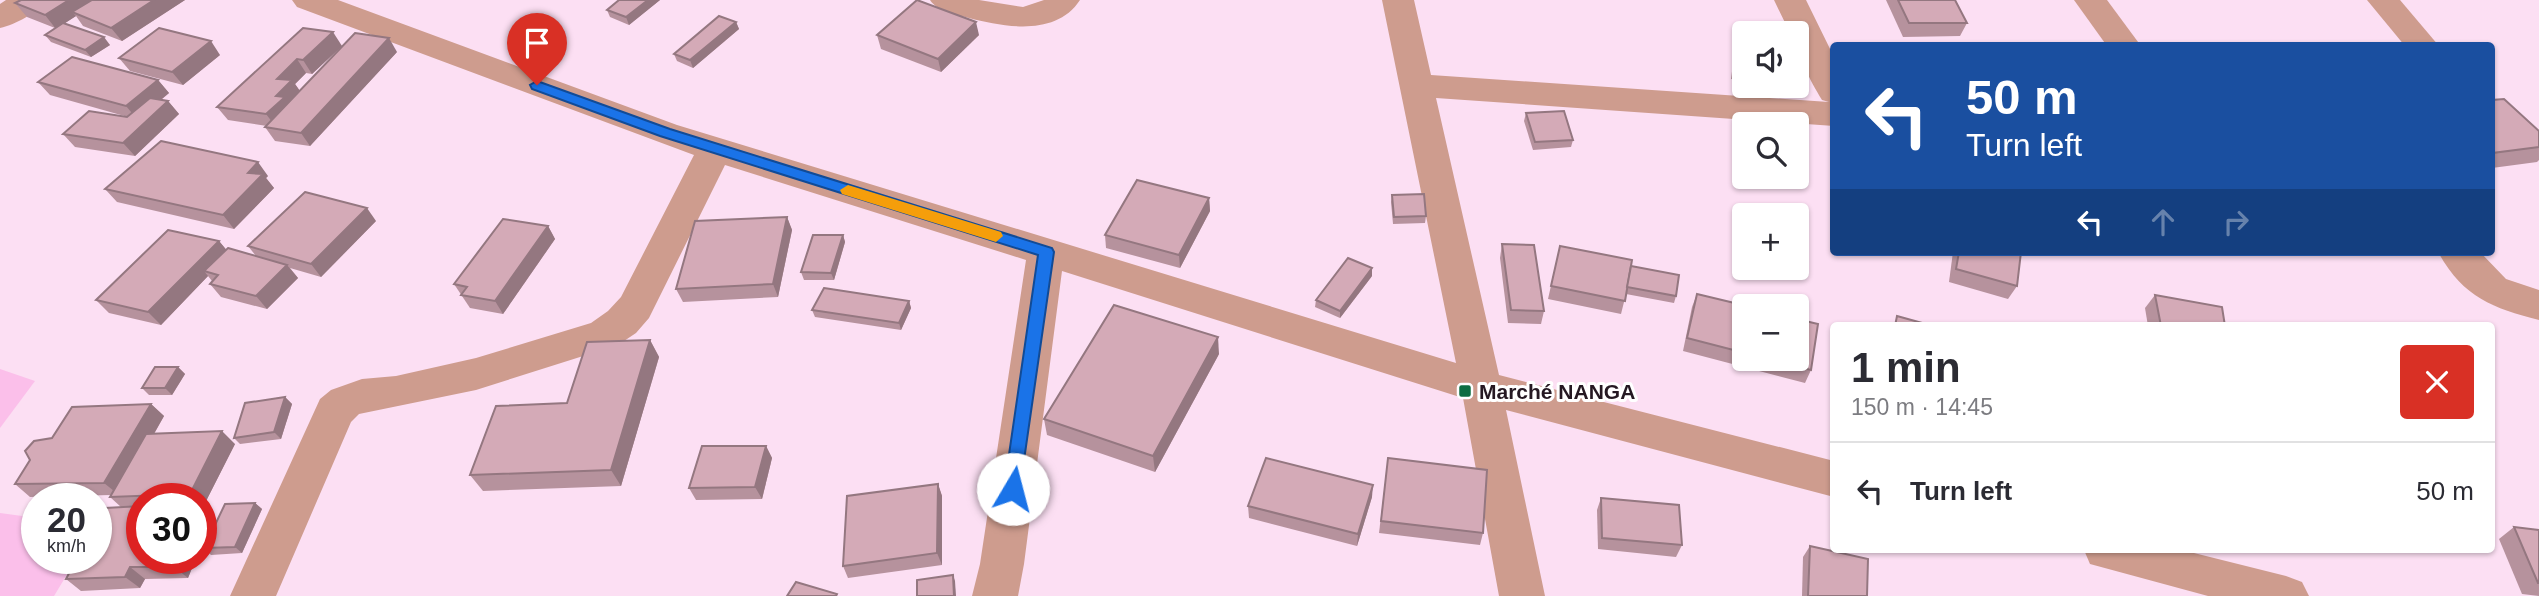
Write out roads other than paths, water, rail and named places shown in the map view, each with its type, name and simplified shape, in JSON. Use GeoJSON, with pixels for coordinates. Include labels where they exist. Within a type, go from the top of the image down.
{"type":"FeatureCollection","features":[{"type":"Feature","properties":{"kind":"street"},"geometry":{"type":"LineString","coordinates":[[0,19],[29,0]]}},
{"type":"Feature","properties":{"kind":"street"},"geometry":{"type":"LineString","coordinates":[[308,0],[715,149],[1481,387],[1830,478]]}},
{"type":"Feature","properties":{"kind":"street"},"geometry":{"type":"LineString","coordinates":[[946,0],[986,14],[1027,16],[1055,9],[1064,0]]}},
{"type":"Feature","properties":{"kind":"street"},"geometry":{"type":"LineString","coordinates":[[1398,0],[1481,387],[1522,596]]}},
{"type":"Feature","properties":{"kind":"street"},"geometry":{"type":"LineString","coordinates":[[1790,0],[1830,84]]}},
{"type":"Feature","properties":{"kind":"street"},"geometry":{"type":"LineString","coordinates":[[2090,0],[2122,42]]}},
{"type":"Feature","properties":{"kind":"street"},"geometry":{"type":"LineString","coordinates":[[2383,0],[2420,42]]}},
{"type":"Feature","properties":{"kind":"street"},"geometry":{"type":"LineString","coordinates":[[1415,85],[1830,114]]}},
{"type":"Feature","properties":{"kind":"street"},"geometry":{"type":"LineString","coordinates":[[253,596],[335,411],[345,402],[362,395],[396,392],[476,374],[604,334],[622,322],[635,307],[715,149]]}},
{"type":"Feature","properties":{"kind":"street"},"geometry":{"type":"LineString","coordinates":[[995,596],[1002,564],[1046,252]]}},
{"type":"Feature","properties":{"kind":"street"},"geometry":{"type":"LineString","coordinates":[[2461,256],[2492,289],[2507,297],[2539,305]]}},
{"type":"Feature","properties":{"kind":"street"},"geometry":{"type":"LineString","coordinates":[[2118,553],[2286,596]]}},
{"type":"Feature","properties":{"kind":"place","name":"Marché NANGA"},"geometry":{"type":"Point","coordinates":[1465,391]}}]}
